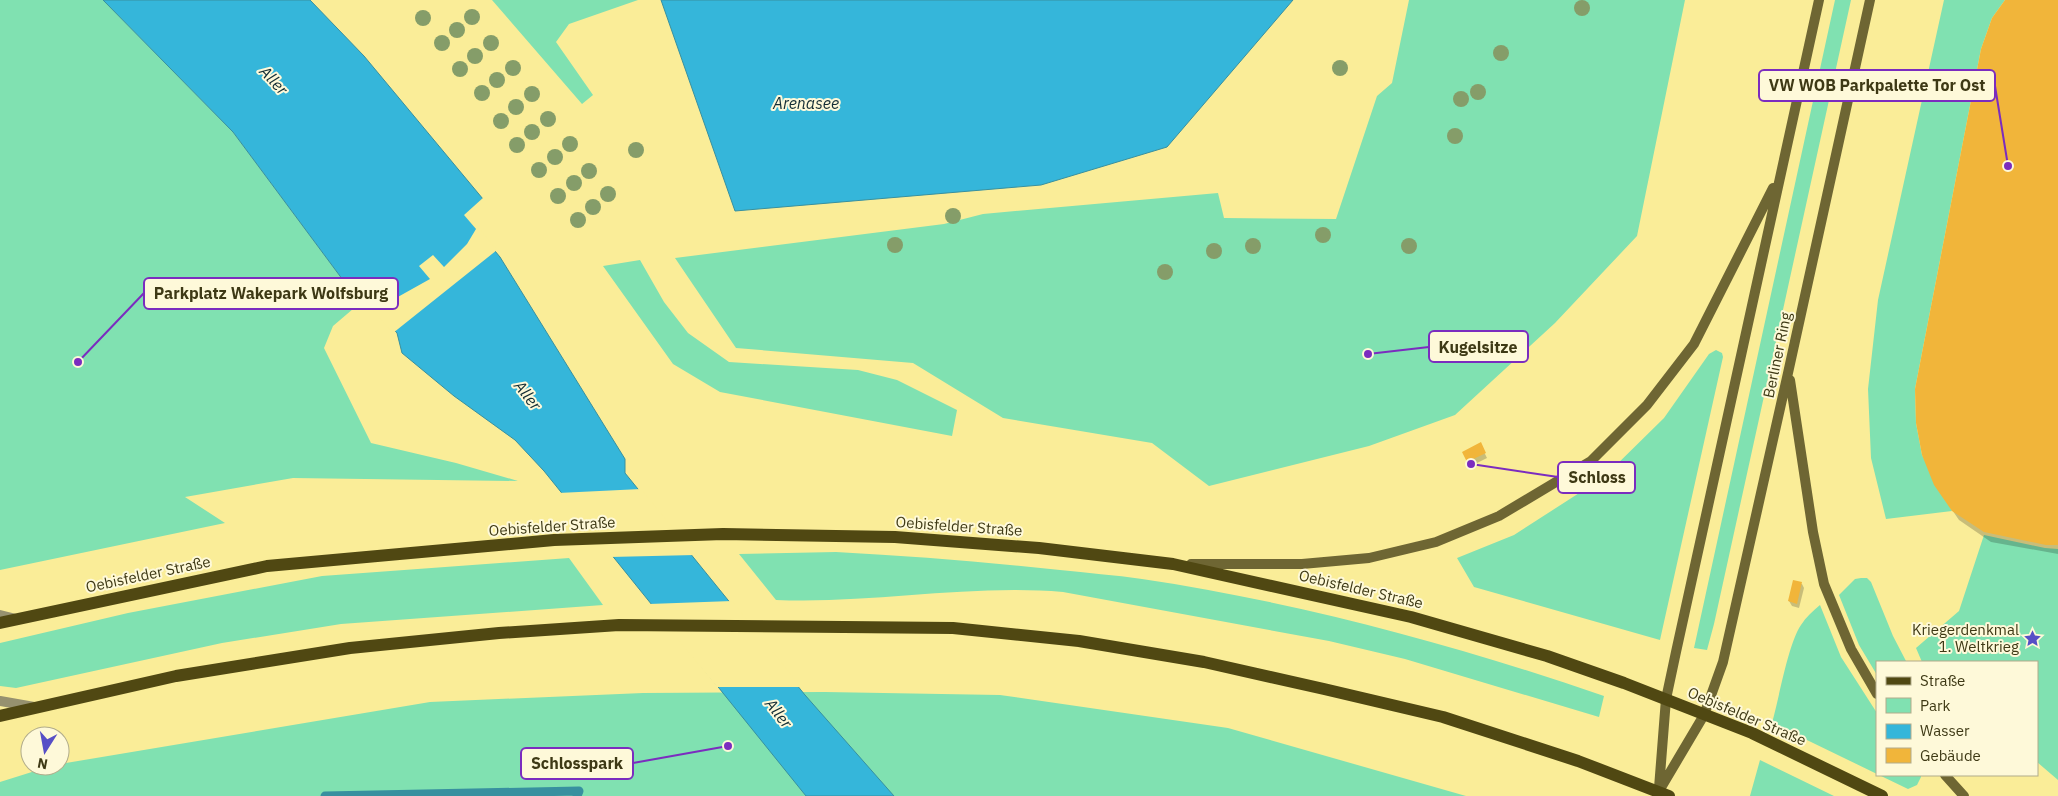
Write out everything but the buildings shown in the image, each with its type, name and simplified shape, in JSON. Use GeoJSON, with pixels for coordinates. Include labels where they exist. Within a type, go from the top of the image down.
{"type":"FeatureCollection","features":[{"type":"Feature","properties":{"kind":"main road"},"geometry":{"type":"LineString","coordinates":[[0,716],[176,676],[350,648],[499,633],[619,625],[953,628],[1079,641],[1204,662],[1443,717],[1578,761],[1664,794],[1666,699],[1819,0]]}},
{"type":"Feature","properties":{"kind":"main road","name":"Berliner Ring"},"geometry":{"type":"LineString","coordinates":[[1664,794],[1704,715],[1723,662],[1870,0]]}},
{"type":"Feature","properties":{"kind":"main road"},"geometry":{"type":"LineString","coordinates":[[1173,564],[1302,564],[1369,558],[1436,542],[1499,516],[1591,461],[1647,405],[1694,344],[1780,176]]}},
{"type":"Feature","properties":{"kind":"main road"},"geometry":{"type":"LineString","coordinates":[[1788,373],[1813,532],[1824,584],[1850,649],[1876,692]]}},
{"type":"Feature","properties":{"kind":"main road","name":"Oebisfelder Straße"},"geometry":{"type":"LineString","coordinates":[[0,623],[267,566],[554,540],[723,534],[896,537],[1039,548],[1173,564],[1411,616],[1547,656],[1666,699],[1752,734],[1882,796]]}},
{"type":"Feature","properties":{"kind":"main road"},"geometry":{"type":"LineString","coordinates":[[1946,776],[1964,796]]}},
{"type":"Feature","properties":{"kind":"street"},"geometry":{"type":"LineString","coordinates":[[0,615],[16,619]]}},
{"type":"Feature","properties":{"kind":"street"},"geometry":{"type":"LineString","coordinates":[[0,701],[36,707]]}},
{"type":"Feature","properties":{"kind":"green space"},"geometry":{"type":"Polygon","coordinates":[[[0,0],[103,0],[233,132],[360,303],[333,326],[324,348],[371,443],[456,463],[518,481],[293,478],[185,497],[225,523],[0,570],[0,0]]]}},
{"type":"Feature","properties":{"kind":"green space"},"geometry":{"type":"Polygon","coordinates":[[[492,0],[638,0],[569,24],[556,42],[593,95],[582,104],[492,0]]]}},
{"type":"Feature","properties":{"kind":"green space"},"geometry":{"type":"Polygon","coordinates":[[[1409,0],[1685,0],[1637,236],[1555,323],[1455,415],[1369,446],[1209,486],[1152,443],[1003,418],[913,363],[736,348],[675,258],[944,224],[983,214],[1218,193],[1224,218],[1336,219],[1377,96],[1392,83],[1409,0]]]}},
{"type":"Feature","properties":{"kind":"green space"},"geometry":{"type":"Polygon","coordinates":[[[1835,0],[1851,0],[1714,624],[1707,650],[1694,648],[1835,0]]]}},
{"type":"Feature","properties":{"kind":"green space"},"geometry":{"type":"Polygon","coordinates":[[[1944,0],[2005,0],[1992,18],[1981,49],[1915,389],[1916,423],[1922,455],[1952,511],[1886,519],[1871,458],[1868,389],[1878,300],[1944,0]]]}},
{"type":"Feature","properties":{"kind":"green space"},"geometry":{"type":"Polygon","coordinates":[[[640,260],[664,302],[688,333],[729,362],[858,370],[897,380],[957,410],[952,436],[720,392],[673,364],[603,266],[640,260]]]}},
{"type":"Feature","properties":{"kind":"green space"},"geometry":{"type":"Polygon","coordinates":[[[1716,350],[1722,353],[1723,357],[1660,640],[1474,587],[1457,558],[1514,535],[1604,477],[1664,418],[1709,354],[1716,350]]]}},
{"type":"Feature","properties":{"kind":"green space"},"geometry":{"type":"Polygon","coordinates":[[[1984,535],[2058,549],[2058,780],[2038,763],[2038,661],[1922,661],[1916,648],[1959,611],[1984,535]]]}},
{"type":"Feature","properties":{"kind":"green space"},"geometry":{"type":"Polygon","coordinates":[[[836,552],[920,557],[1132,578],[1259,600],[1376,627],[1434,643],[1491,659],[1604,696],[1599,717],[1405,659],[1329,641],[1063,592],[991,590],[848,599],[776,600],[739,554],[836,552]]]}},
{"type":"Feature","properties":{"kind":"green space"},"geometry":{"type":"Polygon","coordinates":[[[569,558],[603,605],[341,624],[222,643],[16,688],[0,686],[0,643],[128,613],[322,576],[569,558]]]}},
{"type":"Feature","properties":{"kind":"green space"},"geometry":{"type":"Polygon","coordinates":[[[1867,578],[1871,582],[1893,636],[1906,661],[1876,661],[1876,673],[1859,645],[1839,595],[1855,579],[1867,578]]]}},
{"type":"Feature","properties":{"kind":"green space"},"geometry":{"type":"Polygon","coordinates":[[[1820,605],[1841,657],[1876,711],[1876,774],[1772,723],[1792,645],[1801,625],[1820,605]]]}},
{"type":"Feature","properties":{"kind":"green space"},"geometry":{"type":"Polygon","coordinates":[[[825,692],[1000,695],[1228,728],[1466,796],[0,796],[0,782],[20,776],[70,776],[70,762],[430,702],[643,693],[825,692]]]}},
{"type":"Feature","properties":{"kind":"green space"},"geometry":{"type":"Polygon","coordinates":[[[1760,760],[1834,796],[1750,796],[1760,760]]]}},
{"type":"Feature","properties":{"kind":"green space"},"geometry":{"type":"Polygon","coordinates":[[[1881,776],[1921,776],[1917,785],[1908,789],[1881,776]]]}},
{"type":"Feature","properties":{"kind":"water","name":"Aller"},"geometry":{"type":"Polygon","coordinates":[[[103,0],[310,0],[364,56],[483,199],[465,215],[500,257],[625,459],[625,473],[805,695],[894,796],[806,796],[544,471],[515,440],[454,396],[402,353],[397,333],[370,304],[360,303],[233,132],[103,0]]]}},
{"type":"Feature","properties":{"kind":"water","name":"Arenasee"},"geometry":{"type":"Polygon","coordinates":[[[661,0],[1293,0],[1167,147],[1041,185],[735,211],[661,0]]]}},
{"type":"Feature","properties":{"kind":"pier"},"geometry":{"type":"Polygon","coordinates":[[[484,197],[484,201],[468,215],[497,250],[393,333],[369,306],[358,305],[372,293],[380,303],[396,298],[430,279],[419,266],[433,255],[444,267],[467,244],[476,229],[464,215],[484,197]]]}},
{"type":"Feature","properties":{"kind":"pier"},"geometry":{"type":"Polygon","coordinates":[[[641,489],[695,555],[610,557],[558,493],[641,489]]]}},
{"type":"Feature","properties":{"kind":"pier"},"geometry":{"type":"Polygon","coordinates":[[[732,601],[801,687],[717,687],[649,604],[732,601]]]}},
{"type":"Feature","properties":{"kind":"waterway"},"geometry":{"type":"LineString","coordinates":[[325,796],[579,791],[577,796]]}},
{"type":"Feature","properties":{"kind":"place","name":"VW WOB Parkpalette Tor Ost"},"geometry":{"type":"Point","coordinates":[2008,166]}},
{"type":"Feature","properties":{"kind":"place","name":"Kugelsitze"},"geometry":{"type":"Point","coordinates":[1368,354]}},
{"type":"Feature","properties":{"kind":"place","name":"Parkplatz Wakepark Wolfsburg"},"geometry":{"type":"Point","coordinates":[78,362]}},
{"type":"Feature","properties":{"kind":"place","name":"Schloss"},"geometry":{"type":"Point","coordinates":[1471,464]}},
{"type":"Feature","properties":{"kind":"place","name":"Kriegerdenkmal 1. Weltkrieg"},"geometry":{"type":"Point","coordinates":[2033,638]}},
{"type":"Feature","properties":{"kind":"place","name":"Schlosspark"},"geometry":{"type":"Point","coordinates":[728,746]}}]}
